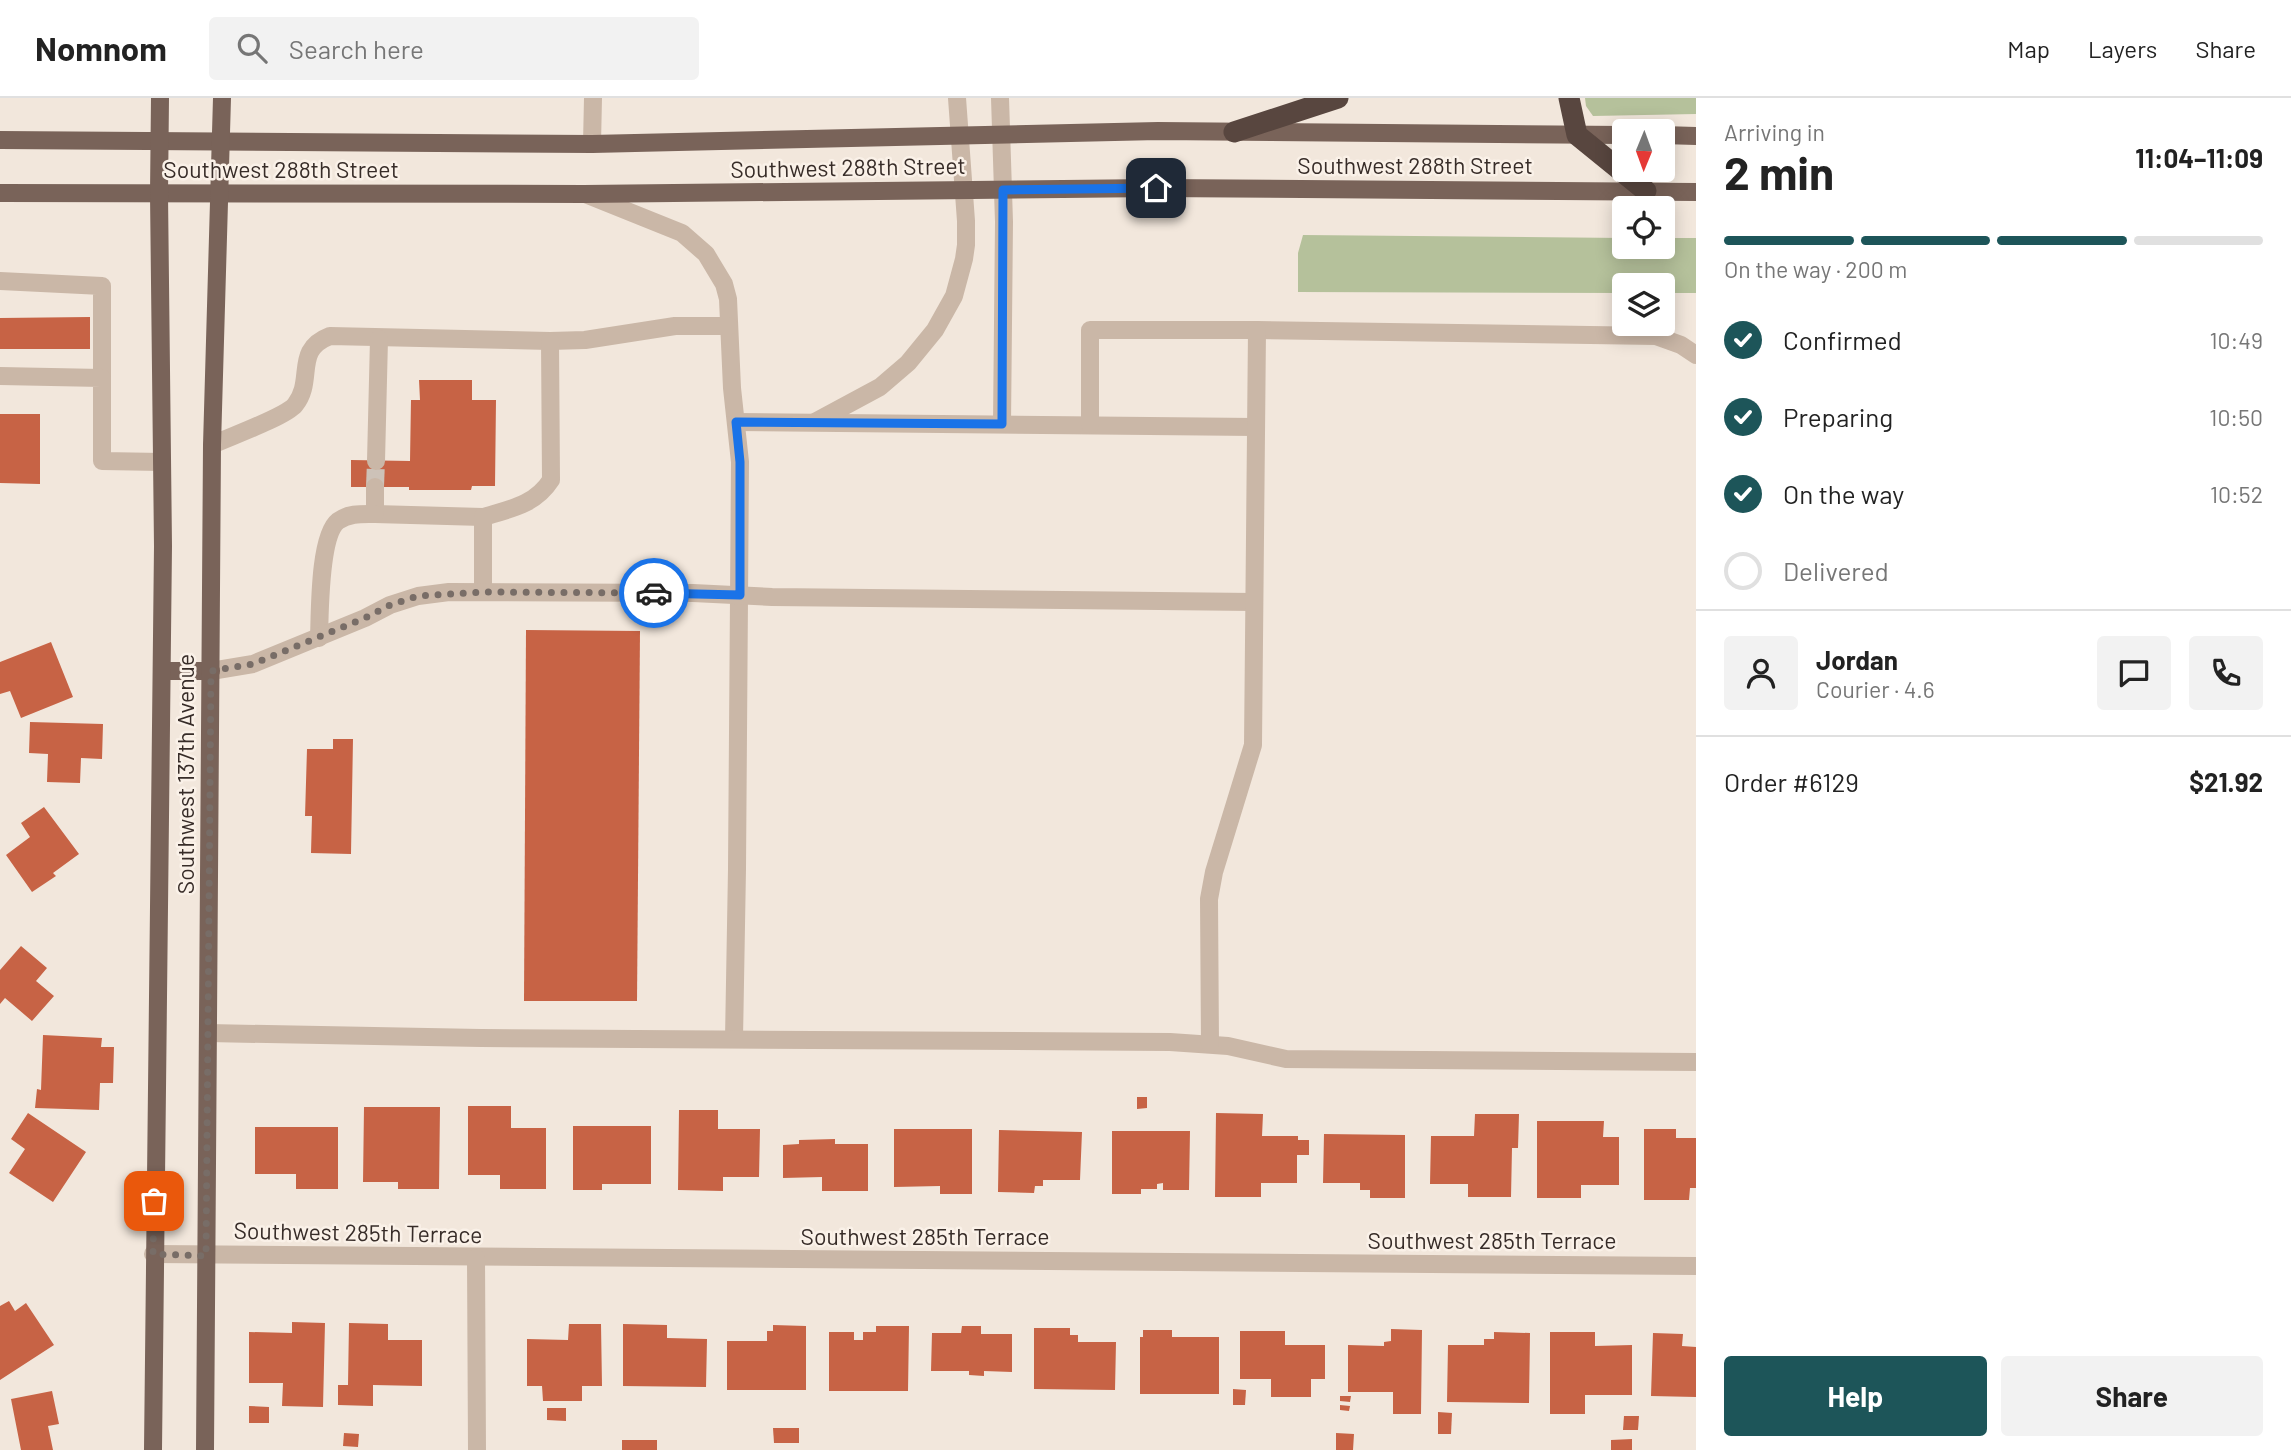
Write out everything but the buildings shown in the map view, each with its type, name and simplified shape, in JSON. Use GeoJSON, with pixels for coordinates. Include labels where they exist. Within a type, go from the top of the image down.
{"type":"FeatureCollection","features":[{"type":"Feature","properties":{"kind":"highway"},"geometry":{"type":"LineString","coordinates":[[1234,132],[1338,98]]}},
{"type":"Feature","properties":{"kind":"highway"},"geometry":{"type":"LineString","coordinates":[[1569,98],[1577,135],[1646,191]]}},
{"type":"Feature","properties":{"kind":"main road","name":"Southwest 137th Avenue"},"geometry":{"type":"LineString","coordinates":[[153,1450],[153,1254],[162,671],[160,98]]}},
{"type":"Feature","properties":{"kind":"main road","name":"Southwest 137th Avenue"},"geometry":{"type":"LineString","coordinates":[[205,1450],[212,445],[222,98]]}},
{"type":"Feature","properties":{"kind":"main road","name":"Southwest 288th Street"},"geometry":{"type":"LineString","coordinates":[[0,140],[592,144],[960,135],[1234,132],[1612,135]]}},
{"type":"Feature","properties":{"kind":"main road"},"geometry":{"type":"LineString","coordinates":[[1675,135],[1696,136]]}},
{"type":"Feature","properties":{"kind":"main road","name":"Southwest 288th Street"},"geometry":{"type":"LineString","coordinates":[[0,194],[584,194],[1156,188],[1696,192]]}},
{"type":"Feature","properties":{"kind":"main road"},"geometry":{"type":"LineString","coordinates":[[162,671],[211,671]]}},
{"type":"Feature","properties":{"kind":"street"},"geometry":{"type":"LineString","coordinates":[[592,144],[593,98]]}},
{"type":"Feature","properties":{"kind":"street"},"geometry":{"type":"LineString","coordinates":[[815,423],[880,387],[908,363],[934,330],[954,296],[964,259],[967,221],[957,98]]}},
{"type":"Feature","properties":{"kind":"street"},"geometry":{"type":"LineString","coordinates":[[1000,98],[1003,190],[1002,424]]}},
{"type":"Feature","properties":{"kind":"street"},"geometry":{"type":"LineString","coordinates":[[584,194],[682,233],[706,254],[724,284],[728,299],[740,462],[734,1039]]}},
{"type":"Feature","properties":{"kind":"street"},"geometry":{"type":"LineString","coordinates":[[0,281],[102,286],[102,461],[162,462]]}},
{"type":"Feature","properties":{"kind":"street"},"geometry":{"type":"LineString","coordinates":[[212,445],[295,406],[301,392],[308,354],[316,341],[330,336],[550,341],[585,340],[676,326],[729,326]]}},
{"type":"Feature","properties":{"kind":"street"},"geometry":{"type":"LineString","coordinates":[[1090,425],[1090,330],[1656,336],[1681,345],[1696,355]]}},
{"type":"Feature","properties":{"kind":"street"},"geometry":{"type":"LineString","coordinates":[[1210,1044],[1209,899],[1214,873],[1253,745],[1257,330]]}},
{"type":"Feature","properties":{"kind":"street"},"geometry":{"type":"LineString","coordinates":[[376,461],[379,339]]}},
{"type":"Feature","properties":{"kind":"street"},"geometry":{"type":"LineString","coordinates":[[319,638],[321,584],[329,534],[337,522],[351,514],[483,517],[528,504],[543,493],[551,480],[550,341]]}},
{"type":"Feature","properties":{"kind":"street"},"geometry":{"type":"LineString","coordinates":[[0,376],[102,378]]}},
{"type":"Feature","properties":{"kind":"street"},"geometry":{"type":"LineString","coordinates":[[736,422],[1256,427]]}},
{"type":"Feature","properties":{"kind":"street"},"geometry":{"type":"LineString","coordinates":[[375,487],[375,514]]}},
{"type":"Feature","properties":{"kind":"street"},"geometry":{"type":"LineString","coordinates":[[483,517],[483,592]]}},
{"type":"Feature","properties":{"kind":"street"},"geometry":{"type":"LineString","coordinates":[[211,671],[253,664],[319,638],[390,605],[418,596],[483,592],[1254,601]]}},
{"type":"Feature","properties":{"kind":"street"},"geometry":{"type":"LineString","coordinates":[[208,1032],[495,1038],[1210,1044],[1286,1059],[1696,1062]]}},
{"type":"Feature","properties":{"kind":"street","name":"Southwest 285th Terrace"},"geometry":{"type":"LineString","coordinates":[[153,1254],[1696,1266]]}},
{"type":"Feature","properties":{"kind":"street"},"geometry":{"type":"LineString","coordinates":[[476,1258],[477,1450]]}},
{"type":"Feature","properties":{"kind":"green space"},"geometry":{"type":"Polygon","coordinates":[[[1585,98],[1696,98],[1696,114],[1593,116],[1586,106],[1585,98]]]}},
{"type":"Feature","properties":{"kind":"green space"},"geometry":{"type":"Polygon","coordinates":[[[1303,235],[1612,238],[1612,259],[1675,259],[1675,238],[1696,238],[1696,293],[1675,293],[1675,273],[1612,273],[1612,293],[1298,292],[1298,253],[1303,235]]]}},
{"type":"Feature","properties":{"kind":"tunnel"},"geometry":{"type":"LineString","coordinates":[[375,487],[376,461]]}},
{"type":"Feature","properties":{"kind":"way so far"},"geometry":{"type":"LineString","coordinates":[[154,1201],[153,1254],[206,1256],[211,671],[253,664],[390,605],[418,596],[449,592],[654,593]]}},
{"type":"Feature","properties":{"kind":"route"},"geometry":{"type":"LineString","coordinates":[[654,593],[740,595],[740,462],[736,422],[1002,424],[1003,190],[1156,188]]}}]}
